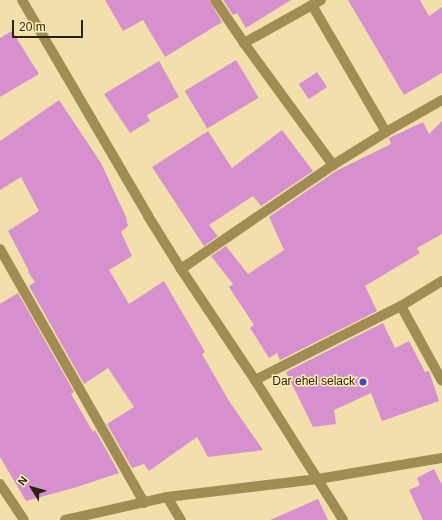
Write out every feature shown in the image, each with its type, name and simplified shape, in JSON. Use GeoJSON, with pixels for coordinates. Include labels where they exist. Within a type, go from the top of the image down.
{"type":"FeatureCollection","features":[{"type":"Feature","properties":{"kind":"street"},"geometry":{"type":"LineString","coordinates":[[22,0],[148,216],[344,520]]}},
{"type":"Feature","properties":{"kind":"street"},"geometry":{"type":"LineString","coordinates":[[215,0],[244,43],[333,166]]}},
{"type":"Feature","properties":{"kind":"street"},"geometry":{"type":"LineString","coordinates":[[244,43],[316,3],[386,132]]}},
{"type":"Feature","properties":{"kind":"street"},"geometry":{"type":"LineString","coordinates":[[181,269],[333,166],[386,132],[442,100]]}},
{"type":"Feature","properties":{"kind":"street"},"geometry":{"type":"LineString","coordinates":[[0,249],[144,503]]}},
{"type":"Feature","properties":{"kind":"street"},"geometry":{"type":"LineString","coordinates":[[255,380],[400,306],[442,281]]}},
{"type":"Feature","properties":{"kind":"street"},"geometry":{"type":"LineString","coordinates":[[400,306],[442,381]]}},
{"type":"Feature","properties":{"kind":"street"},"geometry":{"type":"LineString","coordinates":[[65,520],[167,497],[318,479],[442,458]]}},
{"type":"Feature","properties":{"kind":"street"},"geometry":{"type":"LineString","coordinates":[[0,484],[24,520]]}},
{"type":"Feature","properties":{"kind":"street"},"geometry":{"type":"LineString","coordinates":[[167,497],[181,520]]}},
{"type":"Feature","properties":{"kind":"building"},"geometry":{"type":"Polygon","coordinates":[[[105,0],[209,0],[222,22],[165,57],[143,20],[123,31],[105,0]]]}},
{"type":"Feature","properties":{"kind":"building"},"geometry":{"type":"Polygon","coordinates":[[[223,0],[291,0],[246,28],[237,13],[233,15],[223,0]]]}},
{"type":"Feature","properties":{"kind":"building"},"geometry":{"type":"Polygon","coordinates":[[[348,0],[420,0],[429,16],[442,7],[442,73],[404,95],[348,0]]]}},
{"type":"Feature","properties":{"kind":"building"},"geometry":{"type":"Polygon","coordinates":[[[12,31],[39,74],[0,97],[0,38],[12,31]]]}},
{"type":"Feature","properties":{"kind":"building"},"geometry":{"type":"Polygon","coordinates":[[[236,60],[259,98],[207,129],[185,91],[236,60]]]}},
{"type":"Feature","properties":{"kind":"building"},"geometry":{"type":"Polygon","coordinates":[[[159,61],[179,97],[147,115],[150,121],[130,133],[104,94],[159,61]]]}},
{"type":"Feature","properties":{"kind":"building"},"geometry":{"type":"Polygon","coordinates":[[[317,72],[327,87],[309,99],[299,84],[317,72]]]}},
{"type":"Feature","properties":{"kind":"building"},"geometry":{"type":"Polygon","coordinates":[[[59,100],[101,163],[126,217],[128,226],[121,232],[132,256],[109,270],[129,304],[164,281],[205,352],[202,354],[229,401],[263,450],[208,457],[197,437],[149,471],[144,464],[132,468],[107,424],[134,407],[108,368],[84,384],[29,286],[35,282],[28,272],[29,271],[8,231],[39,211],[21,177],[0,190],[0,141],[59,100]]]}},
{"type":"Feature","properties":{"kind":"building"},"geometry":{"type":"Polygon","coordinates":[[[442,121],[442,234],[417,248],[420,253],[365,286],[377,311],[280,360],[277,353],[269,358],[250,328],[254,325],[229,287],[233,284],[211,256],[226,246],[248,274],[284,250],[269,217],[336,171],[391,144],[389,138],[423,122],[429,134],[442,121]]]}},
{"type":"Feature","properties":{"kind":"building"},"geometry":{"type":"Polygon","coordinates":[[[282,130],[313,171],[261,206],[253,196],[209,225],[218,236],[204,246],[152,167],[208,131],[232,168],[282,130]]]}},
{"type":"Feature","properties":{"kind":"building"},"geometry":{"type":"Polygon","coordinates":[[[18,293],[74,392],[71,394],[93,432],[95,430],[119,473],[77,487],[26,501],[0,457],[0,304],[18,293]]]}},
{"type":"Feature","properties":{"kind":"building"},"geometry":{"type":"Polygon","coordinates":[[[383,323],[395,348],[409,341],[425,372],[429,371],[439,401],[382,421],[371,393],[334,410],[336,424],[313,427],[286,372],[383,323]]]}},
{"type":"Feature","properties":{"kind":"building"},"geometry":{"type":"Polygon","coordinates":[[[434,469],[442,485],[442,520],[423,520],[409,490],[420,485],[417,478],[434,469]]]}},
{"type":"Feature","properties":{"kind":"building"},"geometry":{"type":"Polygon","coordinates":[[[318,499],[328,520],[270,520],[318,499]]]}},
{"type":"Feature","properties":{"kind":"place","name":"Dar ehel selack"},"geometry":{"type":"Point","coordinates":[363,382]}}]}
